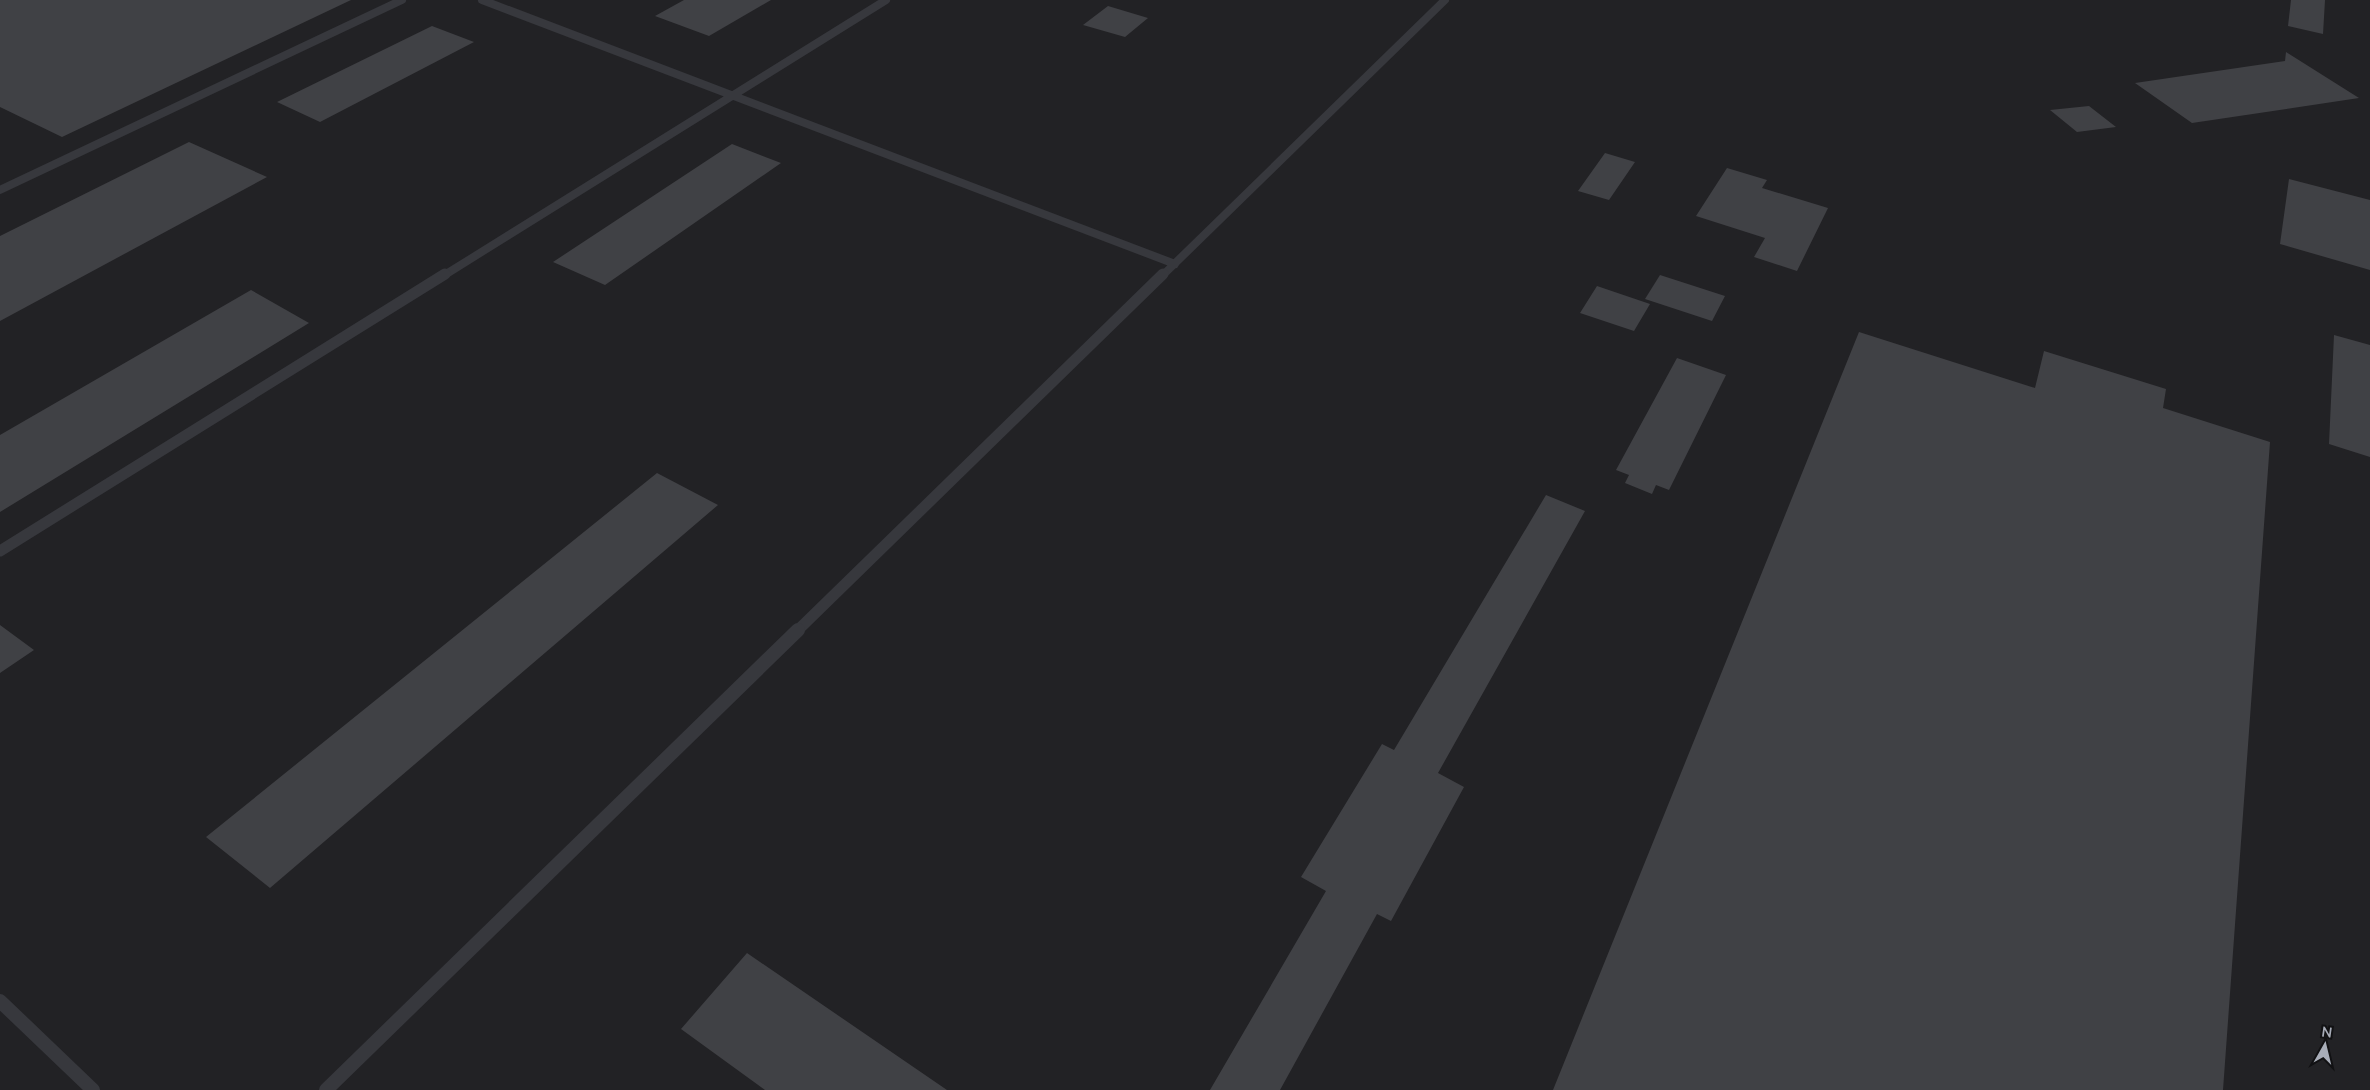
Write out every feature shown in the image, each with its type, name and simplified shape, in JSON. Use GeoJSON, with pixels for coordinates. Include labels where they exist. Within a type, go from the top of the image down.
{"type":"FeatureCollection","features":[{"type":"Feature","properties":{"kind":"lane"},"geometry":{"type":"LineString","coordinates":[[0,190],[402,0]]}},
{"type":"Feature","properties":{"kind":"lane"},"geometry":{"type":"LineString","coordinates":[[482,0],[1174,264]]}},
{"type":"Feature","properties":{"kind":"lane"},"geometry":{"type":"LineString","coordinates":[[0,551],[886,0]]}},
{"type":"Feature","properties":{"kind":"lane"},"geometry":{"type":"LineString","coordinates":[[326,1090],[1445,0]]}},
{"type":"Feature","properties":{"kind":"lane"},"geometry":{"type":"LineString","coordinates":[[0,1001],[93,1090]]}},
{"type":"Feature","properties":{"kind":"shaded area"},"geometry":{"type":"Polygon","coordinates":[[[0,0],[2370,0],[2370,1090],[0,1090],[0,0]]]}},
{"type":"Feature","properties":{"kind":"building"},"geometry":{"type":"Polygon","coordinates":[[[0,0],[351,0],[62,137],[0,107],[0,0]]]}},
{"type":"Feature","properties":{"kind":"building"},"geometry":{"type":"Polygon","coordinates":[[[684,0],[771,0],[709,36],[655,16],[684,0]]]}},
{"type":"Feature","properties":{"kind":"building"},"geometry":{"type":"Polygon","coordinates":[[[2291,0],[2325,0],[2323,34],[2288,26],[2291,0]]]}},
{"type":"Feature","properties":{"kind":"building"},"geometry":{"type":"Polygon","coordinates":[[[1108,6],[1148,18],[1125,37],[1083,25],[1108,6]]]}},
{"type":"Feature","properties":{"kind":"building"},"geometry":{"type":"Polygon","coordinates":[[[432,26],[474,42],[320,122],[277,102],[432,26]]]}},
{"type":"Feature","properties":{"kind":"building"},"geometry":{"type":"Polygon","coordinates":[[[2286,52],[2359,98],[2192,123],[2135,83],[2285,61],[2286,52]]]}},
{"type":"Feature","properties":{"kind":"building"},"geometry":{"type":"Polygon","coordinates":[[[2089,106],[2116,127],[2077,132],[2050,110],[2089,106]]]}},
{"type":"Feature","properties":{"kind":"building"},"geometry":{"type":"Polygon","coordinates":[[[189,142],[267,177],[0,321],[0,236],[189,142]]]}},
{"type":"Feature","properties":{"kind":"building"},"geometry":{"type":"Polygon","coordinates":[[[732,144],[781,163],[605,285],[553,262],[732,144]]]}},
{"type":"Feature","properties":{"kind":"building"},"geometry":{"type":"Polygon","coordinates":[[[1605,153],[1635,162],[1609,200],[1578,191],[1605,153]]]}},
{"type":"Feature","properties":{"kind":"building"},"geometry":{"type":"Polygon","coordinates":[[[1727,168],[1767,180],[1762,188],[1828,208],[1797,271],[1754,257],[1765,238],[1696,216],[1727,168]]]}},
{"type":"Feature","properties":{"kind":"building"},"geometry":{"type":"Polygon","coordinates":[[[2289,179],[2370,200],[2370,270],[2280,244],[2289,179]]]}},
{"type":"Feature","properties":{"kind":"building"},"geometry":{"type":"Polygon","coordinates":[[[1660,275],[1725,296],[1712,321],[1645,299],[1660,275]]]}},
{"type":"Feature","properties":{"kind":"building"},"geometry":{"type":"Polygon","coordinates":[[[1597,286],[1650,304],[1634,331],[1580,313],[1597,286]]]}},
{"type":"Feature","properties":{"kind":"building"},"geometry":{"type":"Polygon","coordinates":[[[251,290],[309,323],[0,512],[0,435],[251,290]]]}},
{"type":"Feature","properties":{"kind":"building"},"geometry":{"type":"Polygon","coordinates":[[[1859,332],[2035,388],[2044,351],[2166,389],[2163,408],[2270,442],[2223,1090],[1553,1090],[1859,332]]]}},
{"type":"Feature","properties":{"kind":"building"},"geometry":{"type":"Polygon","coordinates":[[[2334,335],[2370,345],[2370,457],[2329,444],[2334,335]]]}},
{"type":"Feature","properties":{"kind":"building"},"geometry":{"type":"Polygon","coordinates":[[[1677,358],[1726,375],[1669,490],[1656,485],[1652,494],[1625,483],[1629,475],[1616,470],[1677,358]]]}},
{"type":"Feature","properties":{"kind":"building"},"geometry":{"type":"Polygon","coordinates":[[[657,473],[718,505],[270,888],[206,837],[657,473]]]}},
{"type":"Feature","properties":{"kind":"building"},"geometry":{"type":"Polygon","coordinates":[[[1546,495],[1585,511],[1438,773],[1464,787],[1391,921],[1377,914],[1280,1090],[1210,1090],[1326,891],[1301,877],[1382,744],[1394,750],[1546,495]]]}},
{"type":"Feature","properties":{"kind":"building"},"geometry":{"type":"Polygon","coordinates":[[[0,625],[34,650],[0,673],[0,625]]]}},
{"type":"Feature","properties":{"kind":"building"},"geometry":{"type":"Polygon","coordinates":[[[747,953],[947,1090],[765,1090],[681,1029],[747,953]]]}}]}
